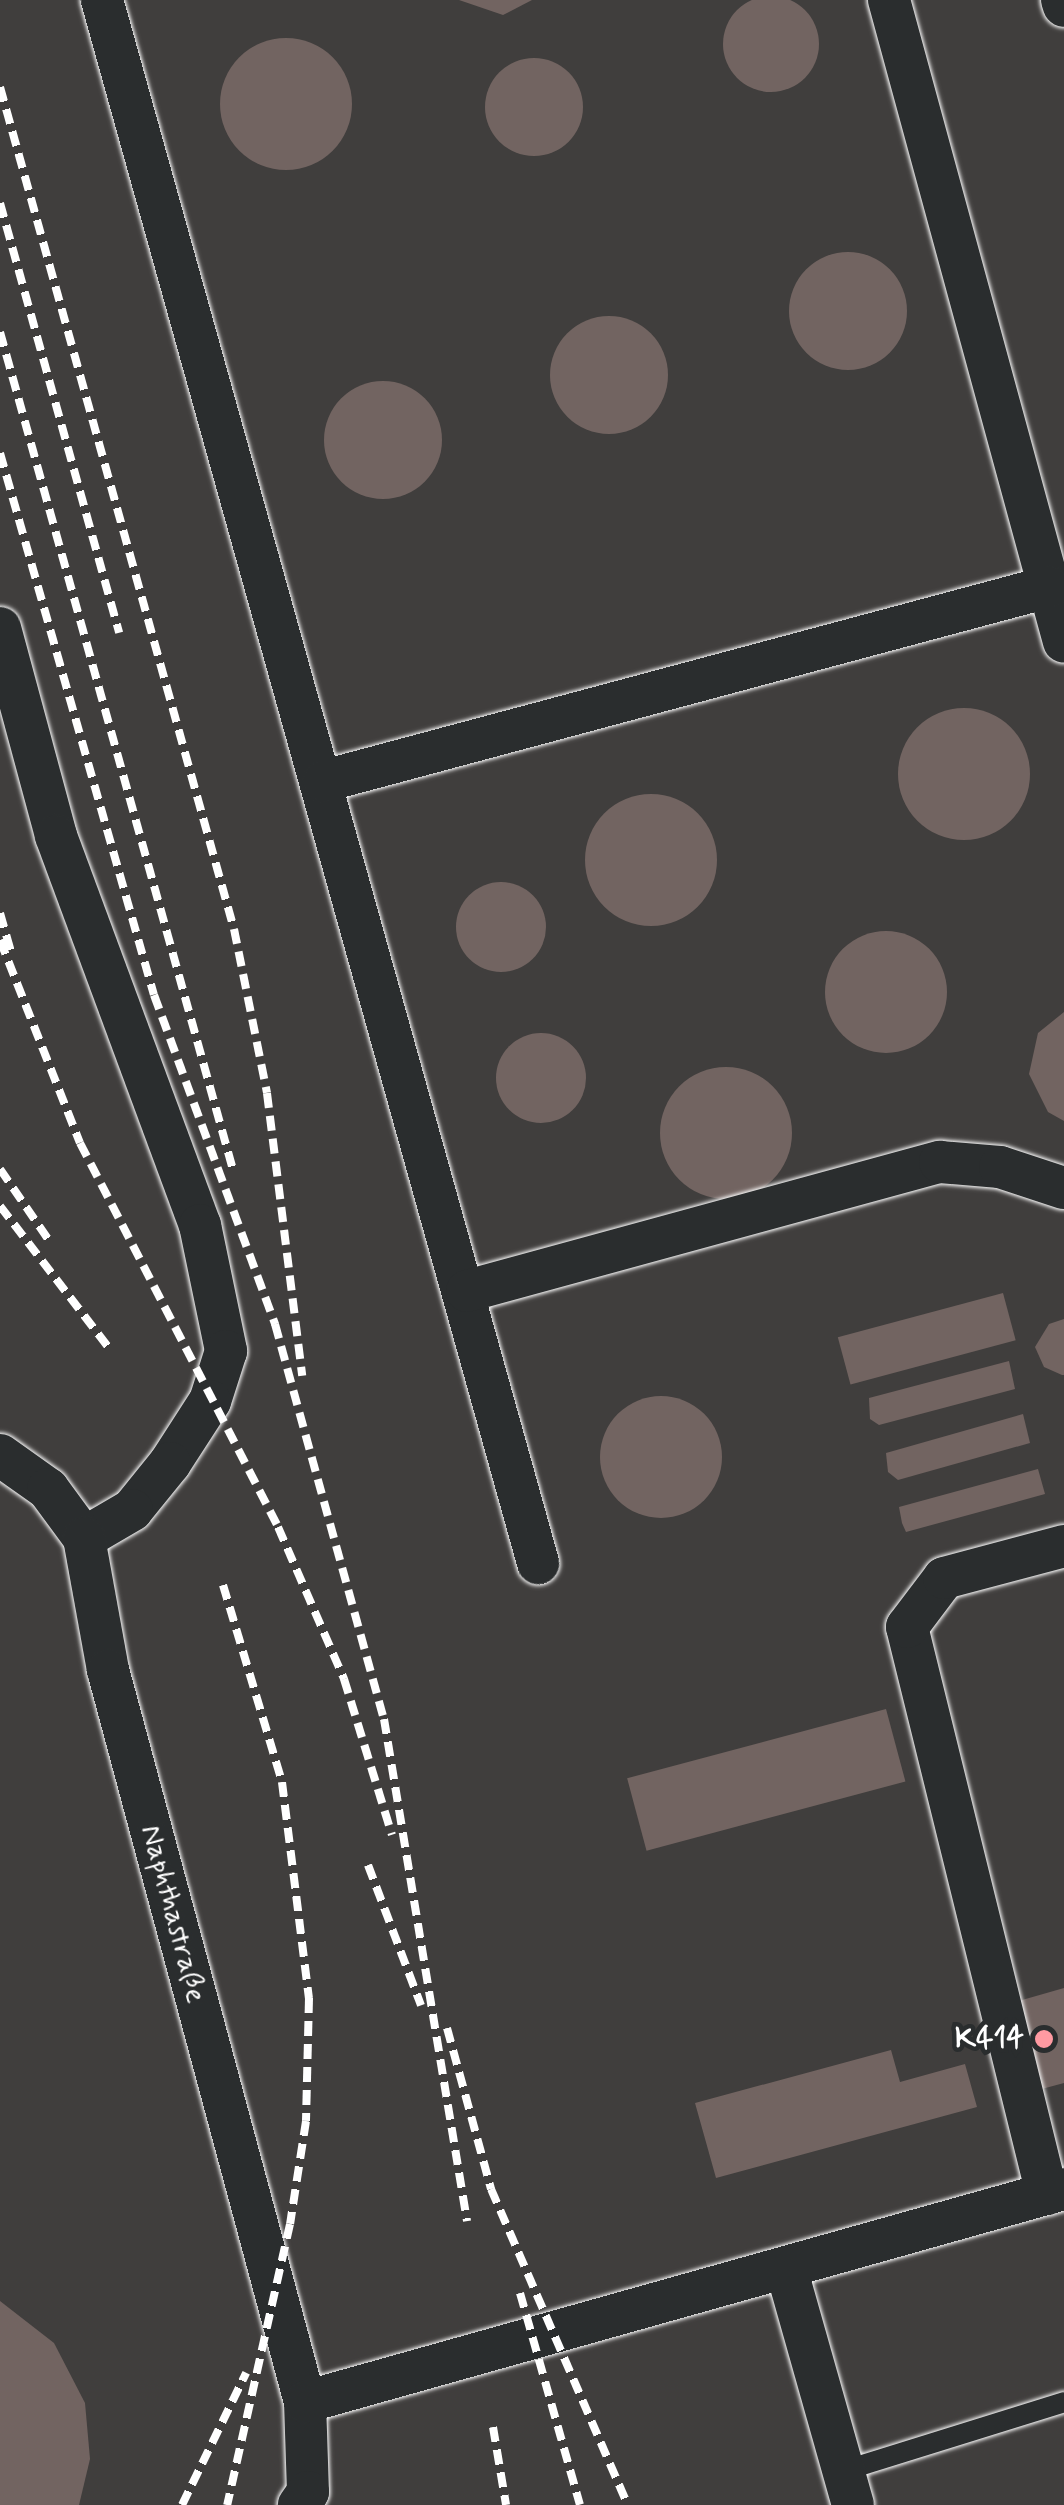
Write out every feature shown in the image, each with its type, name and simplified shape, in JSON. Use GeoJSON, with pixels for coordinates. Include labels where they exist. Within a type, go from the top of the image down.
{"type":"FeatureCollection","features":[{"type":"Feature","properties":{"kind":"street"},"geometry":{"type":"LineString","coordinates":[[102,0],[467,1291],[538,1563]]}},
{"type":"Feature","properties":{"kind":"street"},"geometry":{"type":"LineString","coordinates":[[889,0],[1064,642]]}},
{"type":"Feature","properties":{"kind":"street"},"geometry":{"type":"LineString","coordinates":[[324,781],[1048,587]]}},
{"type":"Feature","properties":{"kind":"street"},"geometry":{"type":"LineString","coordinates":[[0,628],[56,836],[200,1225],[226,1350],[210,1401],[170,1463],[132,1510],[84,1538]]}},
{"type":"Feature","properties":{"kind":"street"},"geometry":{"type":"LineString","coordinates":[[467,1291],[940,1162],[1000,1167],[1064,1188]]}},
{"type":"Feature","properties":{"kind":"street","name":"Naphthastraße"},"geometry":{"type":"LineString","coordinates":[[0,1456],[48,1489],[84,1538],[108,1670],[305,2402],[308,2492],[299,2505]]}},
{"type":"Feature","properties":{"kind":"street"},"geometry":{"type":"LineString","coordinates":[[305,2402],[1056,2192],[907,1627],[944,1578],[1064,1546]]}},
{"type":"Feature","properties":{"kind":"street"},"geometry":{"type":"LineString","coordinates":[[786,2268],[848,2488]]}},
{"type":"Feature","properties":{"kind":"lane"},"geometry":{"type":"LineString","coordinates":[[848,2488],[1064,2402]]}},
{"type":"Feature","properties":{"kind":"shaded area"},"geometry":{"type":"Polygon","coordinates":[[[0,0],[1064,0],[1064,2505],[0,2505],[0,0]]]}},
{"type":"Feature","properties":{"kind":"building"},"geometry":{"type":"Polygon","coordinates":[[[771,-4],[789,-1],[805,10],[816,26],[816,62],[805,78],[789,89],[771,92],[753,89],[737,78],[726,62],[723,44],[726,26],[737,10],[753,-1],[771,-4]]]}},
{"type":"Feature","properties":{"kind":"building"},"geometry":{"type":"Polygon","coordinates":[[[459,0],[532,0],[503,15],[459,0]]]}},
{"type":"Feature","properties":{"kind":"building"},"geometry":{"type":"Polygon","coordinates":[[[286,38],[311,43],[333,57],[347,79],[352,104],[347,129],[333,151],[311,165],[286,170],[261,165],[239,151],[225,129],[220,104],[225,79],[239,57],[261,43],[286,38]]]}},
{"type":"Feature","properties":{"kind":"building"},"geometry":{"type":"Polygon","coordinates":[[[534,58],[561,66],[575,80],[583,107],[575,134],[561,148],[534,156],[507,148],[493,134],[485,107],[493,80],[507,66],[534,58]]]}},
{"type":"Feature","properties":{"kind":"building"},"geometry":{"type":"Polygon","coordinates":[[[848,252],[871,256],[890,269],[903,288],[907,311],[903,334],[890,353],[871,366],[848,370],[825,366],[806,353],[793,334],[789,311],[793,288],[806,269],[825,256],[848,252]]]}},
{"type":"Feature","properties":{"kind":"building"},"geometry":{"type":"Polygon","coordinates":[[[609,316],[632,320],[651,333],[664,352],[668,375],[664,398],[651,417],[632,430],[609,434],[586,430],[567,417],[554,398],[550,375],[554,352],[567,333],[586,320],[609,316]]]}},
{"type":"Feature","properties":{"kind":"building"},"geometry":{"type":"Polygon","coordinates":[[[383,381],[406,385],[425,398],[438,417],[442,440],[438,463],[425,482],[406,495],[383,499],[360,495],[341,482],[328,463],[324,440],[328,417],[341,398],[360,385],[383,381]]]}},
{"type":"Feature","properties":{"kind":"building"},"geometry":{"type":"Polygon","coordinates":[[[964,708],[989,713],[1011,727],[1025,749],[1030,774],[1025,799],[1011,821],[989,835],[964,840],[939,835],[917,821],[903,799],[898,774],[903,749],[917,727],[939,713],[964,708]]]}},
{"type":"Feature","properties":{"kind":"building"},"geometry":{"type":"Polygon","coordinates":[[[651,794],[676,799],[698,813],[712,835],[717,860],[712,885],[698,907],[676,921],[651,926],[626,921],[604,907],[590,885],[585,860],[590,835],[604,813],[626,799],[651,794]]]}},
{"type":"Feature","properties":{"kind":"building"},"geometry":{"type":"Polygon","coordinates":[[[492,882],[510,882],[526,889],[539,902],[546,927],[539,952],[526,965],[510,972],[492,972],[476,965],[463,952],[456,936],[456,918],[463,902],[476,889],[492,882]]]}},
{"type":"Feature","properties":{"kind":"building"},"geometry":{"type":"Polygon","coordinates":[[[886,931],[909,936],[929,949],[942,969],[947,992],[942,1015],[929,1035],[909,1048],[886,1053],[863,1048],[843,1035],[830,1015],[825,992],[830,969],[843,949],[863,936],[886,931]]]}},
{"type":"Feature","properties":{"kind":"building"},"geometry":{"type":"Polygon","coordinates":[[[1064,1012],[1064,1121],[1048,1112],[1029,1074],[1038,1033],[1064,1012]]]}},
{"type":"Feature","properties":{"kind":"building"},"geometry":{"type":"Polygon","coordinates":[[[541,1033],[558,1036],[573,1046],[583,1061],[583,1095],[573,1110],[558,1120],[541,1123],[524,1120],[509,1110],[499,1095],[496,1078],[499,1061],[509,1046],[524,1036],[541,1033]]]}},
{"type":"Feature","properties":{"kind":"building"},"geometry":{"type":"Polygon","coordinates":[[[726,1067],[751,1072],[773,1086],[787,1108],[792,1133],[787,1158],[773,1180],[751,1194],[726,1199],[701,1194],[679,1180],[665,1158],[660,1133],[665,1108],[679,1086],[701,1072],[726,1067]]]}},
{"type":"Feature","properties":{"kind":"building"},"geometry":{"type":"Polygon","coordinates":[[[1003,1293],[1016,1340],[851,1385],[838,1337],[1003,1293]]]}},
{"type":"Feature","properties":{"kind":"building"},"geometry":{"type":"Polygon","coordinates":[[[1064,1319],[1062,1375],[1044,1367],[1035,1347],[1049,1324],[1064,1319]]]}},
{"type":"Feature","properties":{"kind":"building"},"geometry":{"type":"Polygon","coordinates":[[[1009,1361],[1015,1389],[879,1425],[870,1419],[869,1398],[1009,1361]]]}},
{"type":"Feature","properties":{"kind":"building"},"geometry":{"type":"Polygon","coordinates":[[[661,1396],[684,1401],[704,1414],[717,1434],[722,1457],[717,1480],[704,1500],[684,1513],[661,1518],[638,1513],[618,1500],[605,1480],[600,1457],[605,1434],[618,1414],[638,1401],[661,1396]]]}},
{"type":"Feature","properties":{"kind":"building"},"geometry":{"type":"Polygon","coordinates":[[[1023,1414],[1030,1443],[898,1480],[888,1472],[886,1453],[1023,1414]]]}},
{"type":"Feature","properties":{"kind":"building"},"geometry":{"type":"Polygon","coordinates":[[[1038,1469],[1045,1494],[906,1532],[902,1523],[899,1507],[1038,1469]]]}},
{"type":"Feature","properties":{"kind":"building"},"geometry":{"type":"Polygon","coordinates":[[[886,1709],[905,1781],[647,1851],[627,1778],[886,1709]]]}},
{"type":"Feature","properties":{"kind":"building","name":"K414"},"geometry":{"type":"Polygon","coordinates":[[[1064,1988],[1064,2083],[1038,2090],[1015,2002],[1064,1988]]]}},
{"type":"Feature","properties":{"kind":"building"},"geometry":{"type":"Polygon","coordinates":[[[891,2050],[900,2082],[965,2064],[977,2107],[716,2178],[695,2103],[891,2050]]]}},
{"type":"Feature","properties":{"kind":"building"},"geometry":{"type":"Polygon","coordinates":[[[0,2301],[54,2343],[85,2403],[90,2459],[79,2505],[0,2505],[0,2301]]]}},
{"type":"Feature","properties":{"kind":"railway"},"geometry":{"type":"LineString","coordinates":[[0,87],[234,929],[267,1093],[302,1376]]}},
{"type":"Feature","properties":{"kind":"railway"},"geometry":{"type":"LineString","coordinates":[[0,203],[119,633]]}},
{"type":"Feature","properties":{"kind":"railway"},"geometry":{"type":"LineString","coordinates":[[0,332],[233,1170]]}},
{"type":"Feature","properties":{"kind":"railway"},"geometry":{"type":"LineString","coordinates":[[0,453],[154,995],[275,1324],[384,1719],[467,2221]]}},
{"type":"Feature","properties":{"kind":"railway"},"geometry":{"type":"LineString","coordinates":[[0,913],[11,952]]}},
{"type":"Feature","properties":{"kind":"railway"},"geometry":{"type":"LineString","coordinates":[[0,940],[80,1143],[278,1527],[344,1679],[392,1835]]}},
{"type":"Feature","properties":{"kind":"railway"},"geometry":{"type":"LineString","coordinates":[[0,1169],[50,1242]]}},
{"type":"Feature","properties":{"kind":"railway"},"geometry":{"type":"LineString","coordinates":[[0,1206],[109,1348]]}},
{"type":"Feature","properties":{"kind":"railway"},"geometry":{"type":"LineString","coordinates":[[223,1585],[282,1782],[309,1998],[306,2121],[290,2224],[227,2505]]}},
{"type":"Feature","properties":{"kind":"railway"},"geometry":{"type":"LineString","coordinates":[[368,1865],[421,2005]]}},
{"type":"Feature","properties":{"kind":"railway"},"geometry":{"type":"LineString","coordinates":[[447,2028],[491,2189],[628,2505]]}},
{"type":"Feature","properties":{"kind":"railway"},"geometry":{"type":"LineString","coordinates":[[520,2293],[580,2505]]}},
{"type":"Feature","properties":{"kind":"railway"},"geometry":{"type":"LineString","coordinates":[[182,2505],[246,2373]]}},
{"type":"Feature","properties":{"kind":"railway"},"geometry":{"type":"LineString","coordinates":[[493,2427],[506,2505]]}},
{"type":"Feature","properties":{"kind":"place","name":"K414"},"geometry":{"type":"Point","coordinates":[1044,2039]}}]}
